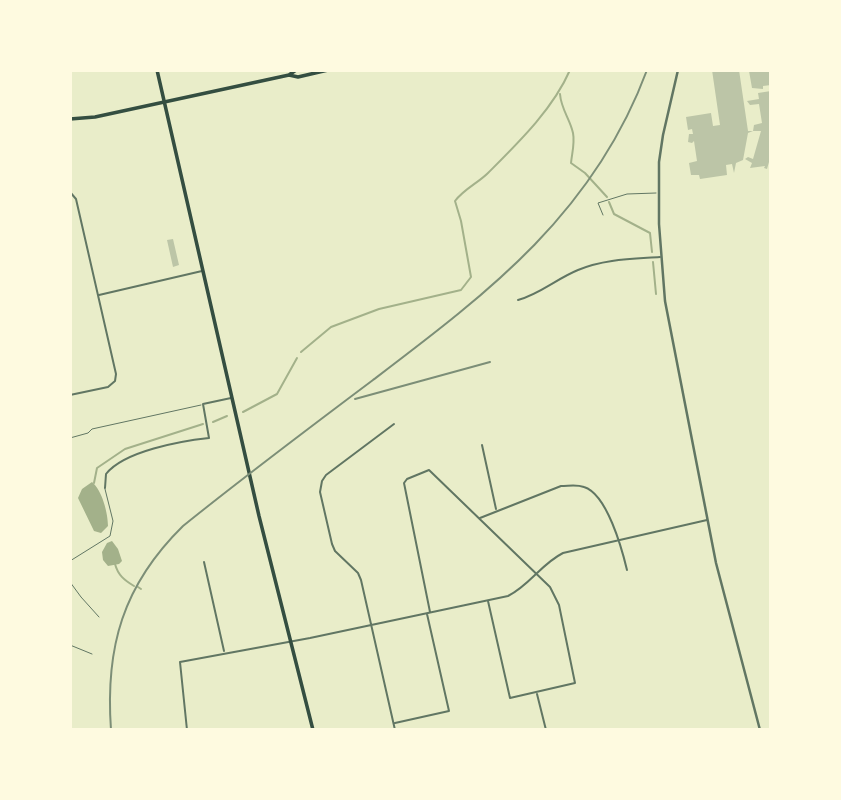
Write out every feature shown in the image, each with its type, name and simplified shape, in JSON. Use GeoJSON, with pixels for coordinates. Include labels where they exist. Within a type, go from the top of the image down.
{"type":"FeatureCollection","features":[{"type":"Feature","properties":{"kind":"main road"},"geometry":{"type":"LineString","coordinates":[[157,70],[232,398],[313,730]]}},
{"type":"Feature","properties":{"kind":"main road"},"geometry":{"type":"LineString","coordinates":[[70,119],[95,117],[165,102],[289,75],[296,70]]}},
{"type":"Feature","properties":{"kind":"main road"},"geometry":{"type":"LineString","coordinates":[[289,75],[298,77],[328,70]]}},
{"type":"Feature","properties":{"kind":"street"},"geometry":{"type":"LineString","coordinates":[[678,70],[662,141],[658,193],[661,257],[669,327],[707,520],[760,730]]}},
{"type":"Feature","properties":{"kind":"street"},"geometry":{"type":"LineString","coordinates":[[70,192],[76,199],[116,374],[115,382],[108,387],[70,395]]}},
{"type":"Feature","properties":{"kind":"street"},"geometry":{"type":"LineString","coordinates":[[518,300],[536,294],[568,275],[594,264],[661,257]]}},
{"type":"Feature","properties":{"kind":"street"},"geometry":{"type":"LineString","coordinates":[[98,295],[203,271]]}},
{"type":"Feature","properties":{"kind":"street"},"geometry":{"type":"LineString","coordinates":[[105,488],[106,474],[129,459],[146,452],[209,438],[203,404],[232,398]]}},
{"type":"Feature","properties":{"kind":"street"},"geometry":{"type":"LineString","coordinates":[[394,424],[326,475],[320,486],[332,544],[358,573],[395,730]]}},
{"type":"Feature","properties":{"kind":"street"},"geometry":{"type":"LineString","coordinates":[[482,445],[496,510]]}},
{"type":"Feature","properties":{"kind":"street"},"geometry":{"type":"LineString","coordinates":[[394,723],[449,711],[428,612],[405,480],[429,470],[550,587],[559,605],[575,683],[510,698],[488,600]]}},
{"type":"Feature","properties":{"kind":"street"},"geometry":{"type":"LineString","coordinates":[[480,518],[561,486],[586,487],[594,493],[617,531],[627,570]]}},
{"type":"Feature","properties":{"kind":"street"},"geometry":{"type":"LineString","coordinates":[[187,730],[180,662],[488,600],[518,591],[545,564],[563,553],[707,520]]}},
{"type":"Feature","properties":{"kind":"street"},"geometry":{"type":"LineString","coordinates":[[204,562],[225,652]]}},
{"type":"Feature","properties":{"kind":"street"},"geometry":{"type":"LineString","coordinates":[[537,692],[546,730]]}},
{"type":"Feature","properties":{"kind":"lane"},"geometry":{"type":"LineString","coordinates":[[603,215],[598,203],[627,194],[658,193]]}},
{"type":"Feature","properties":{"kind":"lane"},"geometry":{"type":"LineString","coordinates":[[70,438],[88,433],[92,429],[203,404]]}},
{"type":"Feature","properties":{"kind":"lane"},"geometry":{"type":"LineString","coordinates":[[70,561],[110,536],[113,521],[105,488]]}},
{"type":"Feature","properties":{"kind":"lane"},"geometry":{"type":"LineString","coordinates":[[70,582],[99,617]]}},
{"type":"Feature","properties":{"kind":"lane"},"geometry":{"type":"LineString","coordinates":[[70,645],[92,654]]}},
{"type":"Feature","properties":{"kind":"shaded area"},"geometry":{"type":"Polygon","coordinates":[[[92,482],[101,496],[107,515],[108,526],[101,533],[94,531],[78,498],[82,489],[92,482]]]}},
{"type":"Feature","properties":{"kind":"shaded area"},"geometry":{"type":"Polygon","coordinates":[[[112,541],[122,561],[108,566],[103,560],[102,552],[107,543],[112,541]]]}},
{"type":"Feature","properties":{"kind":"building"},"geometry":{"type":"Polygon","coordinates":[[[712,70],[739,70],[748,131],[753,131],[748,133],[743,160],[736,163],[734,173],[732,164],[726,165],[727,175],[700,179],[699,175],[691,175],[689,163],[697,161],[694,141],[688,142],[689,134],[693,134],[692,129],[688,130],[686,117],[711,113],[713,126],[720,125],[712,70]]]}},
{"type":"Feature","properties":{"kind":"building"},"geometry":{"type":"Polygon","coordinates":[[[771,70],[771,85],[763,86],[763,89],[752,88],[749,71],[771,70]]]}},
{"type":"Feature","properties":{"kind":"building"},"geometry":{"type":"Polygon","coordinates":[[[771,91],[771,155],[767,169],[765,166],[750,168],[752,163],[745,159],[753,159],[761,131],[753,131],[754,125],[762,123],[759,104],[750,105],[747,101],[759,99],[758,93],[771,91]]]}},
{"type":"Feature","properties":{"kind":"building"},"geometry":{"type":"Polygon","coordinates":[[[173,239],[179,265],[173,267],[167,240],[173,239]]]}},
{"type":"Feature","properties":{"kind":"waterway"},"geometry":{"type":"LineString","coordinates":[[301,352],[331,327],[379,309],[461,290],[471,277],[455,201],[488,173],[534,124],[554,98],[570,70]]}},
{"type":"Feature","properties":{"kind":"waterway"},"geometry":{"type":"LineString","coordinates":[[560,94],[573,133],[571,163],[585,173],[607,197]]}},
{"type":"Feature","properties":{"kind":"waterway"},"geometry":{"type":"LineString","coordinates":[[609,202],[614,214],[650,233],[652,252]]}},
{"type":"Feature","properties":{"kind":"waterway"},"geometry":{"type":"LineString","coordinates":[[653,262],[656,294]]}},
{"type":"Feature","properties":{"kind":"waterway"},"geometry":{"type":"LineString","coordinates":[[243,412],[277,394],[297,358]]}},
{"type":"Feature","properties":{"kind":"waterway"},"geometry":{"type":"LineString","coordinates":[[213,422],[227,416]]}},
{"type":"Feature","properties":{"kind":"waterway"},"geometry":{"type":"LineString","coordinates":[[94,483],[97,468],[125,449],[203,424]]}},
{"type":"Feature","properties":{"kind":"waterway"},"geometry":{"type":"LineString","coordinates":[[115,564],[122,577],[134,586]]}},
{"type":"Feature","properties":{"kind":"railway"},"geometry":{"type":"LineString","coordinates":[[111,730],[111,671],[122,619],[132,595],[162,548],[206,507],[457,315],[534,246],[568,208],[598,166],[625,121],[647,70]]}},
{"type":"Feature","properties":{"kind":"railway"},"geometry":{"type":"LineString","coordinates":[[355,399],[490,362]]}}]}
